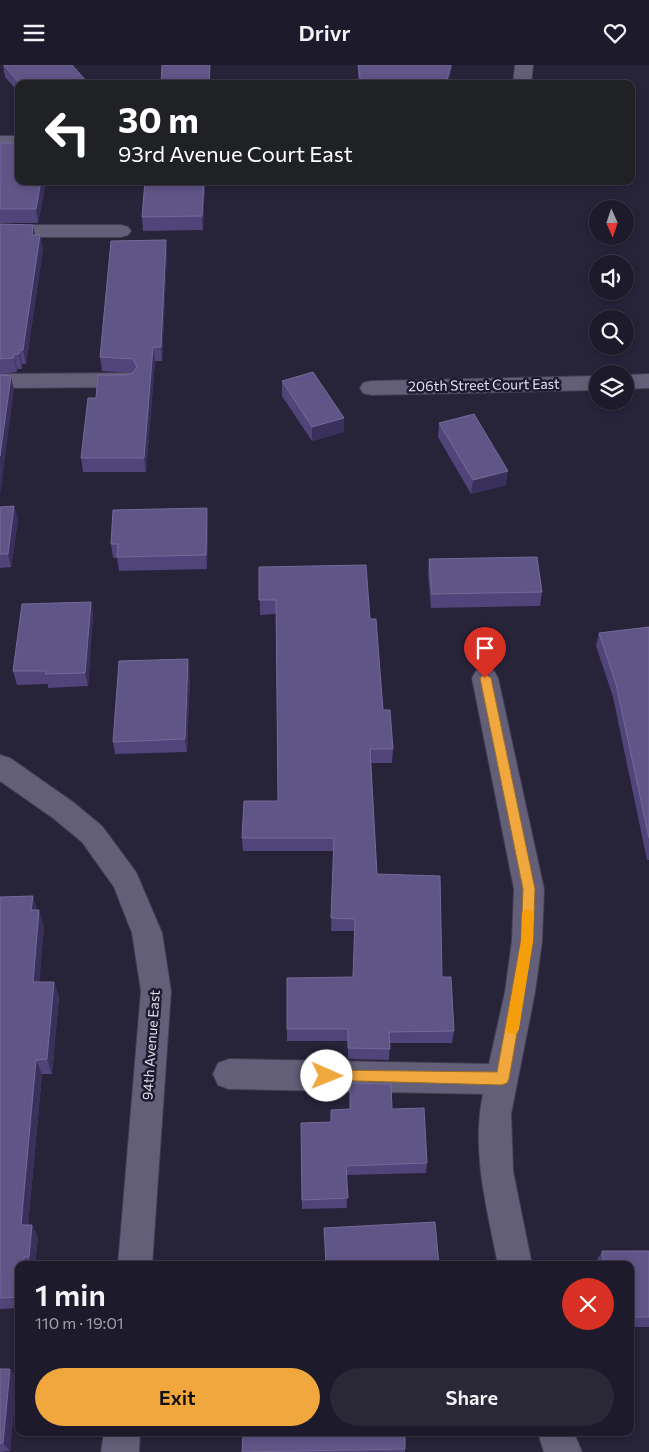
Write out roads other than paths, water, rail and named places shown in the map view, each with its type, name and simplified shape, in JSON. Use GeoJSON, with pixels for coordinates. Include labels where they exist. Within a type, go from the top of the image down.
{"type":"FeatureCollection","features":[{"type":"Feature","properties":{"kind":"street"},"geometry":{"type":"LineString","coordinates":[[522,80],[524,65]]}},
{"type":"Feature","properties":{"kind":"street"},"geometry":{"type":"LineString","coordinates":[[0,142],[15,141]]}},
{"type":"Feature","properties":{"kind":"street"},"geometry":{"type":"LineString","coordinates":[[0,231],[121,231]]}},
{"type":"Feature","properties":{"kind":"street"},"geometry":{"type":"LineString","coordinates":[[0,381],[126,380]]}},
{"type":"Feature","properties":{"kind":"street"},"geometry":{"type":"LineString","coordinates":[[634,382],[649,381]]}},
{"type":"Feature","properties":{"kind":"street","name":"206th Street Court East"},"geometry":{"type":"LineString","coordinates":[[371,388],[589,383]]}},
{"type":"Feature","properties":{"kind":"street"},"geometry":{"type":"LineString","coordinates":[[485,678],[529,889],[527,941],[495,1115],[496,1171],[514,1261]]}},
{"type":"Feature","properties":{"kind":"street","name":"94th Avenue East"},"geometry":{"type":"LineString","coordinates":[[0,766],[63,810],[92,834],[126,881],[147,933],[156,991],[135,1261]]}},
{"type":"Feature","properties":{"kind":"street"},"geometry":{"type":"LineString","coordinates":[[229,1075],[502,1079]]}},
{"type":"Feature","properties":{"kind":"street"},"geometry":{"type":"LineString","coordinates":[[120,1452],[122,1436]]}},
{"type":"Feature","properties":{"kind":"street"},"geometry":{"type":"LineString","coordinates":[[557,1436],[562,1452]]}}]}
